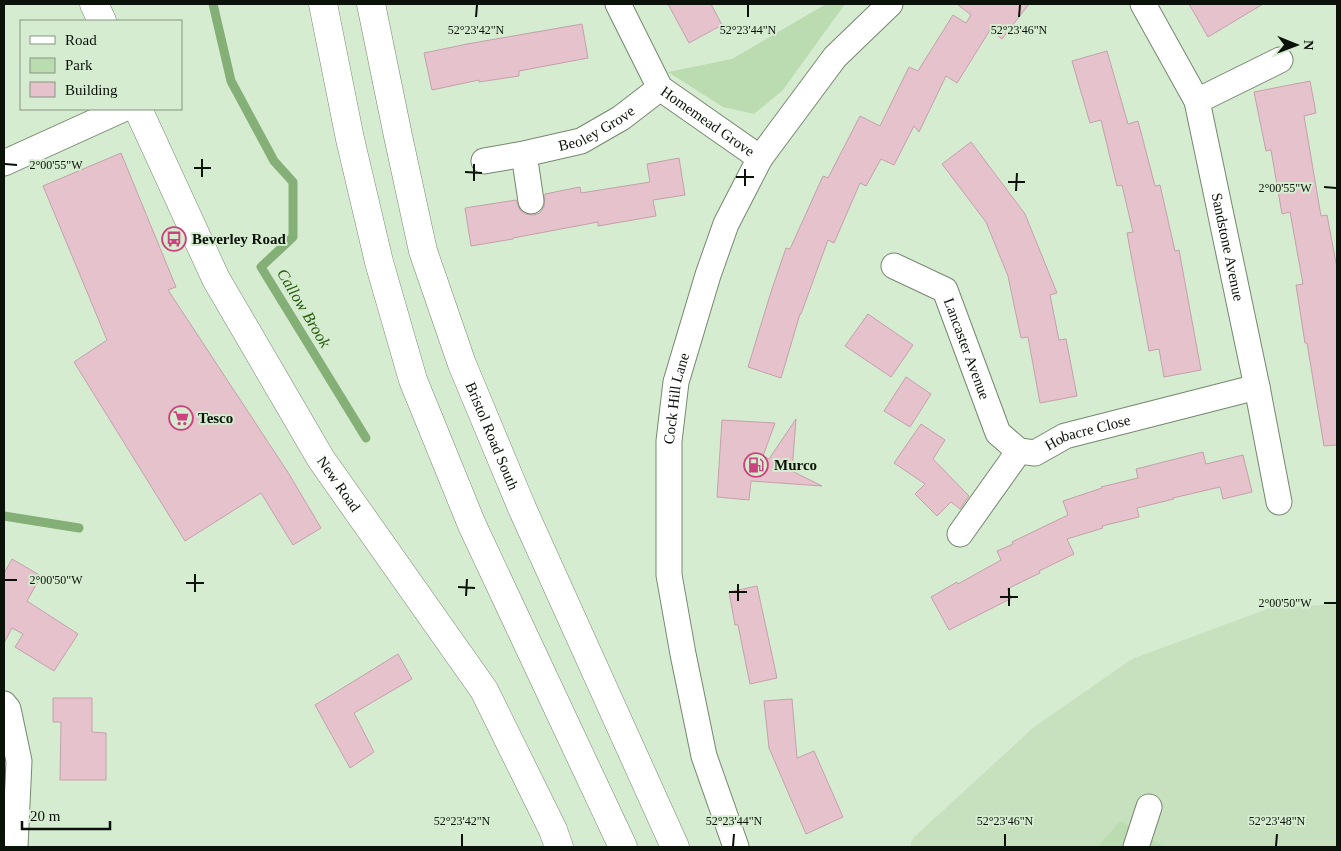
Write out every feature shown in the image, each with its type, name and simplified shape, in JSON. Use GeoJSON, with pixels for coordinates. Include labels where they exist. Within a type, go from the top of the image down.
{"type":"FeatureCollection","features":[{"type":"Feature","properties":{"kind":"main road"},"geometry":{"type":"LineString","coordinates":[[94,4],[102,20]]}},
{"type":"Feature","properties":{"kind":"main road"},"geometry":{"type":"LineString","coordinates":[[323,4],[350,139],[379,262],[413,380],[472,526],[623,847]]}},
{"type":"Feature","properties":{"kind":"main road","name":"Bristol Road South"},"geometry":{"type":"LineString","coordinates":[[371,4],[423,251],[462,364],[522,508],[675,847]]}},
{"type":"Feature","properties":{"kind":"main road","name":"New Road"},"geometry":{"type":"LineString","coordinates":[[138,110],[216,280],[321,459],[484,690],[552,842]]}},
{"type":"Feature","properties":{"kind":"street","name":"Homemead Grove"},"geometry":{"type":"LineString","coordinates":[[618,4],[660,88],[760,158]]}},
{"type":"Feature","properties":{"kind":"street","name":"Cock Hill Lane"},"geometry":{"type":"LineString","coordinates":[[736,847],[704,756],[669,575],[669,441],[676,382],[708,275],[726,224],[760,158],[835,57],[890,4]]}},
{"type":"Feature","properties":{"kind":"street","name":"Sandstone Avenue"},"geometry":{"type":"LineString","coordinates":[[1143,4],[1197,101],[1279,502]]}},
{"type":"Feature","properties":{"kind":"street"},"geometry":{"type":"LineString","coordinates":[[1197,101],[1280,60]]}},
{"type":"Feature","properties":{"kind":"street","name":"Beoley Grove"},"geometry":{"type":"LineString","coordinates":[[484,161],[581,142],[621,118],[660,88]]}},
{"type":"Feature","properties":{"kind":"street"},"geometry":{"type":"LineString","coordinates":[[4,163],[121,110]]}},
{"type":"Feature","properties":{"kind":"street"},"geometry":{"type":"LineString","coordinates":[[524,154],[531,201]]}},
{"type":"Feature","properties":{"kind":"street","name":"Lancaster Avenue"},"geometry":{"type":"LineString","coordinates":[[894,266],[945,290],[998,433],[1018,451]]}},
{"type":"Feature","properties":{"kind":"street","name":"Hobacre Close"},"geometry":{"type":"LineString","coordinates":[[1018,451],[1035,453],[1065,436],[1257,387]]}},
{"type":"Feature","properties":{"kind":"street"},"geometry":{"type":"LineString","coordinates":[[960,534],[1018,451]]}},
{"type":"Feature","properties":{"kind":"street"},"geometry":{"type":"LineString","coordinates":[[4,704],[8,709],[19,761],[15,847]]}},
{"type":"Feature","properties":{"kind":"street"},"geometry":{"type":"LineString","coordinates":[[1136,847],[1149,807]]}},
{"type":"Feature","properties":{"kind":"shaded area"},"geometry":{"type":"Polygon","coordinates":[[[1337,604],[1337,847],[910,847],[913,838],[1034,727],[1132,659],[1270,608],[1337,604]]]}},
{"type":"Feature","properties":{"kind":"green space"},"geometry":{"type":"Polygon","coordinates":[[[826,4],[845,4],[783,90],[754,114],[723,107],[668,72],[732,59],[826,4]]]}},
{"type":"Feature","properties":{"kind":"green space"},"geometry":{"type":"Polygon","coordinates":[[[1120,821],[1165,847],[1098,847],[1120,821]]]}},
{"type":"Feature","properties":{"kind":"building"},"geometry":{"type":"Polygon","coordinates":[[[668,4],[711,4],[722,25],[689,43],[668,4]]]}},
{"type":"Feature","properties":{"kind":"building"},"geometry":{"type":"Polygon","coordinates":[[[957,4],[1029,4],[1002,39],[990,30],[957,83],[946,76],[919,132],[914,126],[894,165],[881,159],[866,186],[860,183],[834,243],[828,240],[800,314],[781,378],[748,367],[786,248],[790,249],[823,176],[828,178],[860,116],[880,126],[909,67],[918,71],[953,15],[966,23],[971,15],[957,4]]]}},
{"type":"Feature","properties":{"kind":"building"},"geometry":{"type":"Polygon","coordinates":[[[1189,4],[1263,4],[1208,37],[1189,4]]]}},
{"type":"Feature","properties":{"kind":"building"},"geometry":{"type":"Polygon","coordinates":[[[582,24],[588,58],[519,71],[519,76],[479,82],[479,80],[432,90],[424,53],[582,24]]]}},
{"type":"Feature","properties":{"kind":"building"},"geometry":{"type":"Polygon","coordinates":[[[1107,51],[1128,124],[1138,121],[1155,186],[1160,185],[1175,251],[1179,250],[1201,370],[1164,377],[1159,349],[1149,351],[1127,233],[1133,232],[1122,185],[1117,186],[1101,120],[1090,123],[1072,61],[1107,51]]]}},
{"type":"Feature","properties":{"kind":"building"},"geometry":{"type":"Polygon","coordinates":[[[1310,81],[1316,113],[1304,116],[1321,216],[1327,215],[1337,268],[1337,445],[1324,446],[1296,285],[1303,284],[1290,212],[1282,214],[1271,150],[1266,151],[1254,92],[1310,81]]]}},
{"type":"Feature","properties":{"kind":"building"},"geometry":{"type":"Polygon","coordinates":[[[971,142],[1025,214],[1057,293],[1050,295],[1059,340],[1066,339],[1077,396],[1040,403],[1028,337],[1021,338],[1008,276],[986,222],[942,164],[971,142]]]}},
{"type":"Feature","properties":{"kind":"building","name":"Tesco"},"geometry":{"type":"Polygon","coordinates":[[[121,153],[176,287],[168,290],[289,474],[321,528],[293,545],[261,493],[185,541],[74,362],[107,340],[43,186],[121,153]]]}},
{"type":"Feature","properties":{"kind":"building"},"geometry":{"type":"Polygon","coordinates":[[[679,158],[685,195],[653,200],[656,216],[598,226],[598,222],[471,246],[465,208],[516,200],[520,210],[526,214],[534,215],[540,213],[544,207],[545,194],[580,187],[581,193],[650,182],[647,164],[679,158]]]}},
{"type":"Feature","properties":{"kind":"building"},"geometry":{"type":"Polygon","coordinates":[[[868,314],[913,345],[891,377],[845,346],[868,314]]]}},
{"type":"Feature","properties":{"kind":"building"},"geometry":{"type":"Polygon","coordinates":[[[906,377],[931,394],[910,427],[884,411],[906,377]]]}},
{"type":"Feature","properties":{"kind":"building","name":"Murco"},"geometry":{"type":"Polygon","coordinates":[[[796,419],[792,471],[822,486],[751,481],[749,500],[717,497],[722,420],[775,423],[763,456],[769,459],[796,419]]]}},
{"type":"Feature","properties":{"kind":"building"},"geometry":{"type":"Polygon","coordinates":[[[921,424],[945,440],[933,459],[969,496],[960,509],[951,502],[937,516],[915,494],[925,484],[894,463],[921,424]]]}},
{"type":"Feature","properties":{"kind":"building"},"geometry":{"type":"Polygon","coordinates":[[[1203,452],[1206,464],[1243,455],[1252,492],[1223,499],[1220,487],[1173,498],[1137,508],[1139,517],[1102,526],[1103,528],[1067,539],[1074,554],[1007,589],[1012,598],[949,630],[931,597],[1001,560],[997,551],[1013,544],[1012,542],[1068,515],[1063,501],[1101,487],[1138,478],[1136,469],[1203,452]]]}},
{"type":"Feature","properties":{"kind":"building"},"geometry":{"type":"Polygon","coordinates":[[[12,559],[41,576],[27,601],[78,634],[54,671],[15,647],[23,634],[12,628],[4,643],[4,573],[12,559]]]}},
{"type":"Feature","properties":{"kind":"building"},"geometry":{"type":"Polygon","coordinates":[[[757,586],[777,678],[750,684],[729,592],[757,586]]]}},
{"type":"Feature","properties":{"kind":"building"},"geometry":{"type":"Polygon","coordinates":[[[398,654],[412,679],[354,713],[374,752],[350,768],[315,705],[398,654]]]}},
{"type":"Feature","properties":{"kind":"building"},"geometry":{"type":"Polygon","coordinates":[[[53,698],[92,698],[92,732],[106,733],[106,780],[60,780],[61,722],[53,722],[53,698]]]}},
{"type":"Feature","properties":{"kind":"building"},"geometry":{"type":"Polygon","coordinates":[[[792,699],[797,758],[814,751],[843,817],[806,834],[769,748],[764,701],[792,699]]]}},
{"type":"Feature","properties":{"kind":"waterway","name":"Callow Brook"},"geometry":{"type":"LineString","coordinates":[[213,4],[231,81],[274,161],[293,182],[293,237],[261,267],[366,438]]}},
{"type":"Feature","properties":{"kind":"waterway"},"geometry":{"type":"LineString","coordinates":[[4,516],[79,528]]}},
{"type":"Feature","properties":{"kind":"place","name":"Beverley Road"},"geometry":{"type":"Point","coordinates":[174,239]}},
{"type":"Feature","properties":{"kind":"place","name":"Tesco"},"geometry":{"type":"Point","coordinates":[181,418]}},
{"type":"Feature","properties":{"kind":"place","name":"Murco"},"geometry":{"type":"Point","coordinates":[756,465]}}]}
